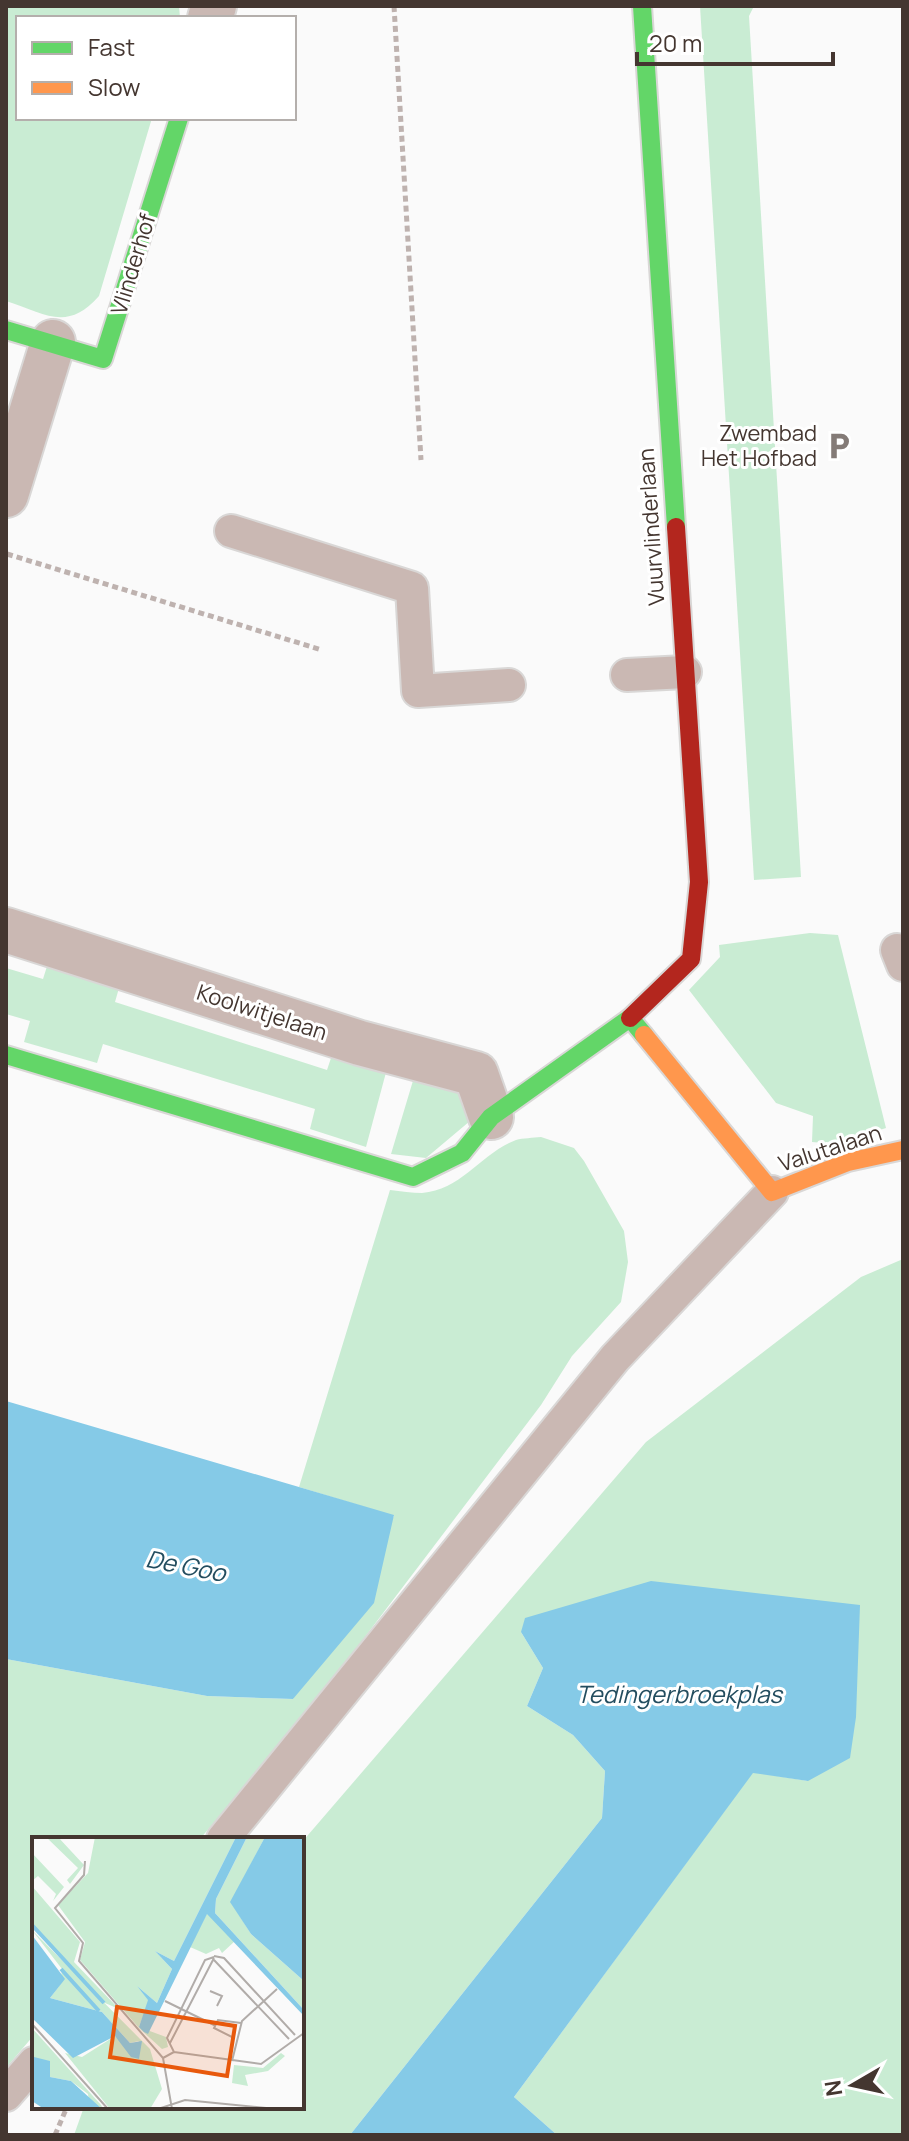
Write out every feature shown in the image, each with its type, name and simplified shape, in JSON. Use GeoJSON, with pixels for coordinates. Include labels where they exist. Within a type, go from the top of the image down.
{"type":"FeatureCollection","features":[{"type":"Feature","properties":{"kind":"street","name":"Vuurvlinderlaan"},"geometry":{"type":"LineString","coordinates":[[630,1018],[691,959],[699,882],[642,6]]}},
{"type":"Feature","properties":{"kind":"street","name":"Vlinderhof"},"geometry":{"type":"LineString","coordinates":[[6,330],[103,359],[178,120]]}},
{"type":"Feature","properties":{"kind":"street"},"geometry":{"type":"LineString","coordinates":[[6,495],[53,342]]}},
{"type":"Feature","properties":{"kind":"street","name":"Koolwitjelaan"},"geometry":{"type":"LineString","coordinates":[[6,930],[360,1043],[476,1074],[491,1117]]}},
{"type":"Feature","properties":{"kind":"street"},"geometry":{"type":"LineString","coordinates":[[6,1055],[413,1177],[462,1153],[491,1117],[630,1018],[772,1192]]}},
{"type":"Feature","properties":{"kind":"street","name":"Valutalaan"},"geometry":{"type":"LineString","coordinates":[[772,1192],[848,1162],[903,1150]]}},
{"type":"Feature","properties":{"kind":"lane"},"geometry":{"type":"LineString","coordinates":[[231,531],[412,588],[418,691],[509,685]]}},
{"type":"Feature","properties":{"kind":"lane"},"geometry":{"type":"LineString","coordinates":[[627,675],[685,672]]}},
{"type":"Feature","properties":{"kind":"lane"},"geometry":{"type":"LineString","coordinates":[[225,1837],[615,1358],[772,1192]]}},
{"type":"Feature","properties":{"kind":"lane"},"geometry":{"type":"LineString","coordinates":[[6,2095],[32,2065]]}},
{"type":"Feature","properties":{"kind":"path"},"geometry":{"type":"LineString","coordinates":[[394,6],[421,460]]}},
{"type":"Feature","properties":{"kind":"path"},"geometry":{"type":"LineString","coordinates":[[6,554],[322,650]]}},
{"type":"Feature","properties":{"kind":"path"},"geometry":{"type":"LineString","coordinates":[[55,2135],[66,2109]]}},
{"type":"Feature","properties":{"kind":"green space"},"geometry":{"type":"Polygon","coordinates":[[[6,6],[179,6],[180,16],[16,16],[16,120],[151,120],[99,296],[77,314],[66,317],[45,315],[6,301],[6,6]]]}},
{"type":"Feature","properties":{"kind":"green space"},"geometry":{"type":"Polygon","coordinates":[[[700,6],[754,6],[749,16],[801,877],[754,880],[700,6]]]}},
{"type":"Feature","properties":{"kind":"green space"},"geometry":{"type":"Polygon","coordinates":[[[810,933],[838,935],[886,1128],[835,1144],[812,1142],[813,1116],[776,1103],[689,990],[720,957],[719,945],[810,933]]]}},
{"type":"Feature","properties":{"kind":"green space"},"geometry":{"type":"Polygon","coordinates":[[[49,960],[121,981],[115,1002],[327,1070],[334,1049],[388,1065],[366,1147],[310,1129],[315,1109],[103,1044],[97,1063],[24,1042],[30,1021],[6,1014],[6,968],[43,979],[49,960]]]}},
{"type":"Feature","properties":{"kind":"green space"},"geometry":{"type":"Polygon","coordinates":[[[415,1074],[466,1094],[470,1121],[426,1158],[391,1154],[415,1074]]]}},
{"type":"Feature","properties":{"kind":"green space"},"geometry":{"type":"Polygon","coordinates":[[[541,1137],[574,1148],[584,1161],[624,1231],[628,1262],[621,1302],[572,1356],[541,1405],[311,1708],[202,1837],[32,1837],[32,2037],[6,2068],[6,1659],[207,1696],[293,1699],[394,1516],[299,1487],[390,1190],[422,1193],[449,1185],[492,1153],[519,1139],[541,1137]]]}},
{"type":"Feature","properties":{"kind":"green space"},"geometry":{"type":"Polygon","coordinates":[[[903,1259],[903,2135],[557,2135],[514,2097],[753,1772],[808,1781],[521,1632],[543,1668],[527,1706],[573,1735],[605,1771],[602,1818],[350,2135],[74,2135],[83,2109],[304,2109],[304,1840],[646,1442],[861,1277],[903,1259]]]}},
{"type":"Feature","properties":{"kind":"water","name":"De Goo"},"geometry":{"type":"Polygon","coordinates":[[[6,1401],[394,1515],[374,1603],[293,1699],[207,1696],[6,1659],[6,1401]]]}},
{"type":"Feature","properties":{"kind":"water","name":"Tedingerbroekplas"},"geometry":{"type":"Polygon","coordinates":[[[651,1581],[860,1605],[856,1717],[850,1758],[808,1781],[753,1773],[514,2097],[557,2135],[350,2135],[602,1818],[605,1771],[573,1735],[527,1706],[543,1668],[521,1632],[525,1618],[651,1581]]]}},
{"type":"Feature","properties":{"kind":"traffic: fast"},"geometry":{"type":"LineString","coordinates":[[642,6],[676,527]]}},
{"type":"Feature","properties":{"kind":"traffic: fast"},"geometry":{"type":"LineString","coordinates":[[6,330],[103,359],[178,120]]}},
{"type":"Feature","properties":{"kind":"traffic: fast"},"geometry":{"type":"LineString","coordinates":[[6,1055],[413,1177],[462,1153],[491,1117],[630,1018],[644,1035]]}},
{"type":"Feature","properties":{"kind":"traffic: slow"},"geometry":{"type":"LineString","coordinates":[[644,1035],[772,1192],[848,1162],[903,1150]]}},
{"type":"Feature","properties":{"kind":"traffic: jam"},"geometry":{"type":"LineString","coordinates":[[630,1018],[691,959],[699,882],[676,527]]}},
{"type":"Feature","properties":{"kind":"place","name":"Zwembad Het Hofbad"},"geometry":{"type":"Point","coordinates":[839,446]}}]}
